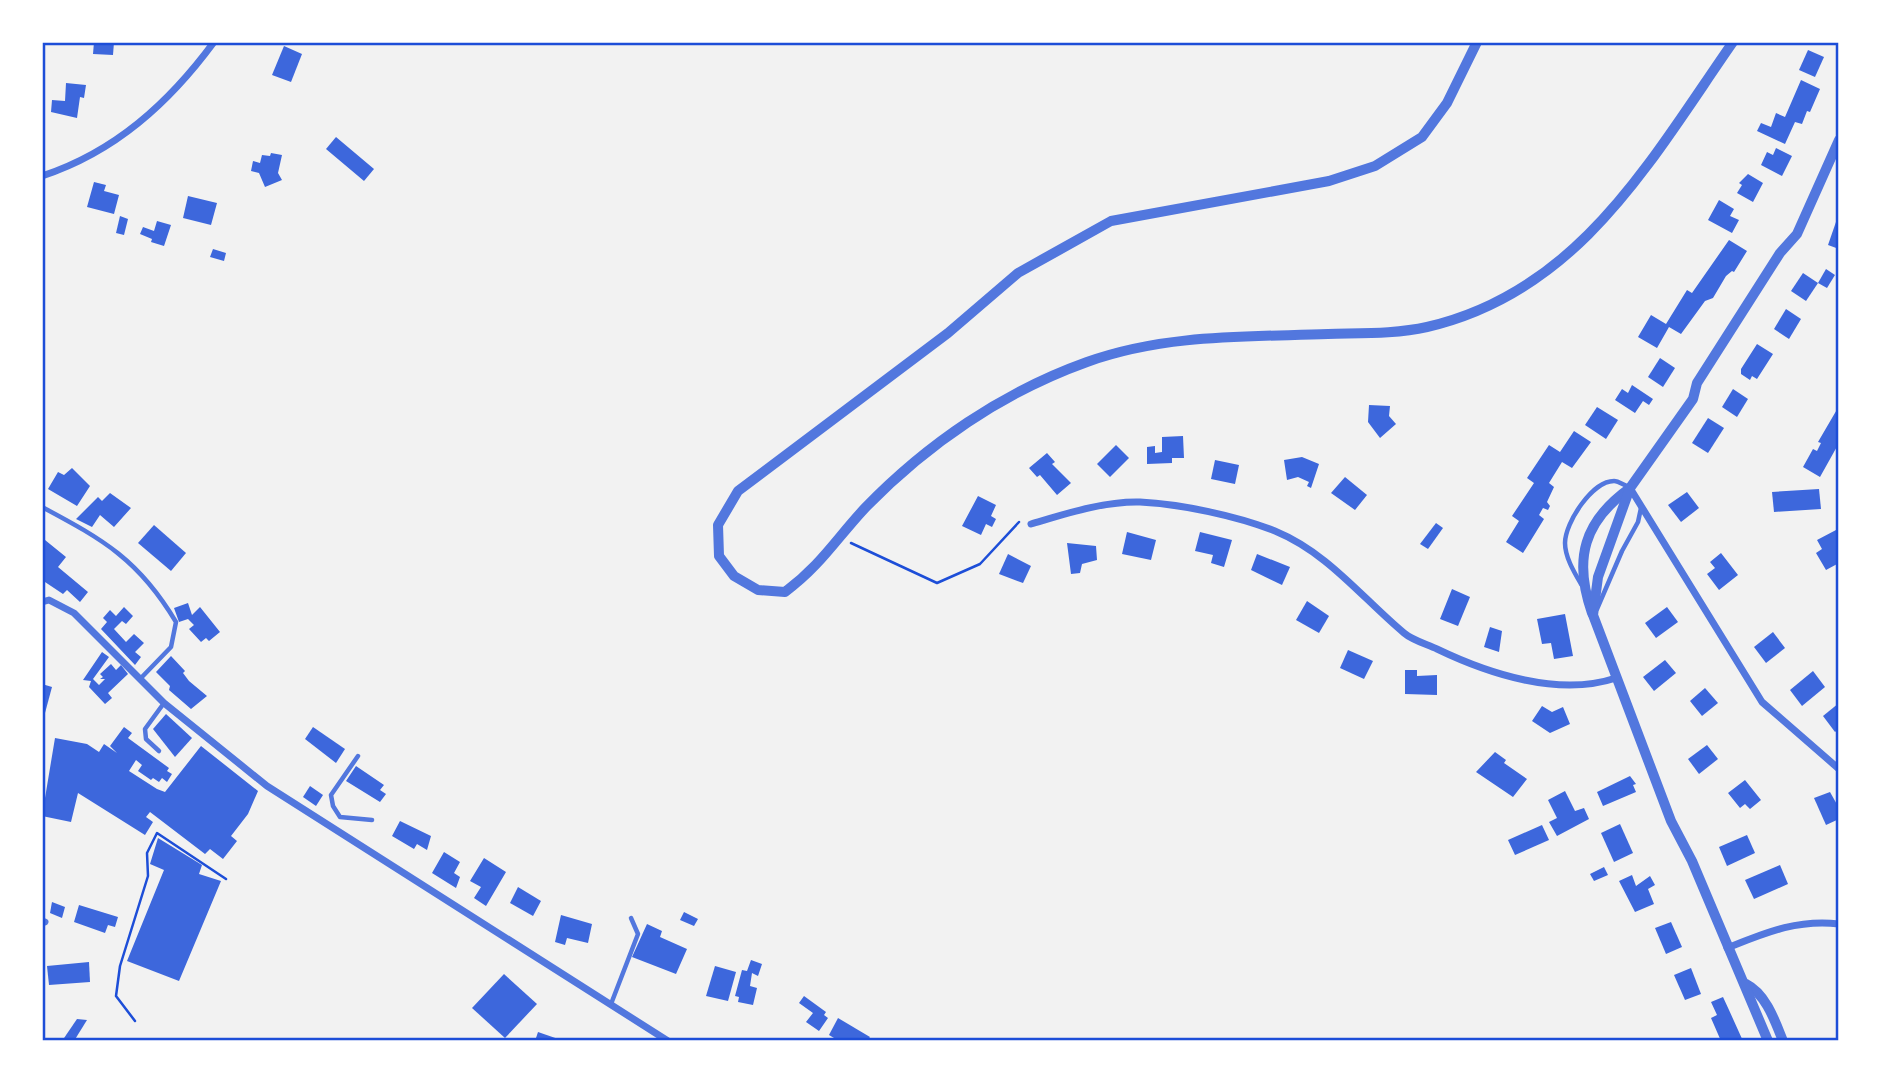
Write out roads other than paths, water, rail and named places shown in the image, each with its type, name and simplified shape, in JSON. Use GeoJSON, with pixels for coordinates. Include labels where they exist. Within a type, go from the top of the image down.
{"type":"FeatureCollection","features":[{"type":"Feature","properties":{"kind":"street"},"geometry":{"type":"LineString","coordinates":[[42,176],[102,150],[140,124],[174,91],[214,42]]}},
{"type":"Feature","properties":{"kind":"street"},"geometry":{"type":"LineString","coordinates":[[1477,42],[1447,103],[1422,137],[1376,166],[1329,180],[1111,221],[1018,273],[948,332],[738,491],[718,525],[719,556],[734,576],[758,590],[785,592],[814,570],[899,474],[946,437],[1007,397],[1085,362],[1133,348],[1182,339],[1354,334],[1426,327],[1505,299],[1547,274],[1592,234],[1636,182],[1733,42]]}},
{"type":"Feature","properties":{"kind":"street"},"geometry":{"type":"LineString","coordinates":[[1783,1041],[1764,1002],[1755,989],[1746,984],[1727,948],[1692,861],[1671,821],[1584,590],[1582,561],[1586,537],[1608,506],[1630,488],[1693,399],[1697,383],[1780,253],[1797,234],[1836,154],[1839,140]]}},
{"type":"Feature","properties":{"kind":"street"},"geometry":{"type":"LineString","coordinates":[[1630,488],[1762,702],[1839,769]]}},
{"type":"Feature","properties":{"kind":"street"},"geometry":{"type":"LineString","coordinates":[[1593,615],[1598,577],[1630,488]]}},
{"type":"Feature","properties":{"kind":"street"},"geometry":{"type":"LineString","coordinates":[[1031,524],[1087,508],[1138,502],[1191,509],[1274,531],[1313,551],[1344,575],[1406,635],[1450,656],[1543,683],[1583,686],[1616,678]]}},
{"type":"Feature","properties":{"kind":"street"},"geometry":{"type":"LineString","coordinates":[[42,602],[49,600],[74,613],[164,703],[267,786],[668,1041]]}},
{"type":"Feature","properties":{"kind":"street"},"geometry":{"type":"LineString","coordinates":[[1727,948],[1780,927],[1806,922],[1839,925]]}},
{"type":"Feature","properties":{"kind":"street"},"geometry":{"type":"LineString","coordinates":[[1746,984],[1745,992],[1768,1041]]}},
{"type":"Feature","properties":{"kind":"lane"},"geometry":{"type":"LineString","coordinates":[[1584,590],[1568,558],[1565,541],[1576,513],[1596,486],[1615,481],[1630,488]]}},
{"type":"Feature","properties":{"kind":"lane"},"geometry":{"type":"LineString","coordinates":[[1593,615],[1638,522],[1642,505]]}},
{"type":"Feature","properties":{"kind":"lane"},"geometry":{"type":"LineString","coordinates":[[42,507],[120,552],[160,595],[176,622],[171,647],[141,678]]}},
{"type":"Feature","properties":{"kind":"lane"},"geometry":{"type":"LineString","coordinates":[[159,751],[146,739],[145,729],[164,703]]}},
{"type":"Feature","properties":{"kind":"lane"},"geometry":{"type":"LineString","coordinates":[[358,756],[331,795],[333,806],[341,817],[372,820]]}},
{"type":"Feature","properties":{"kind":"lane"},"geometry":{"type":"LineString","coordinates":[[333,829],[341,817]]}},
{"type":"Feature","properties":{"kind":"lane"},"geometry":{"type":"LineString","coordinates":[[611,1004],[638,934],[632,918]]}}]}
